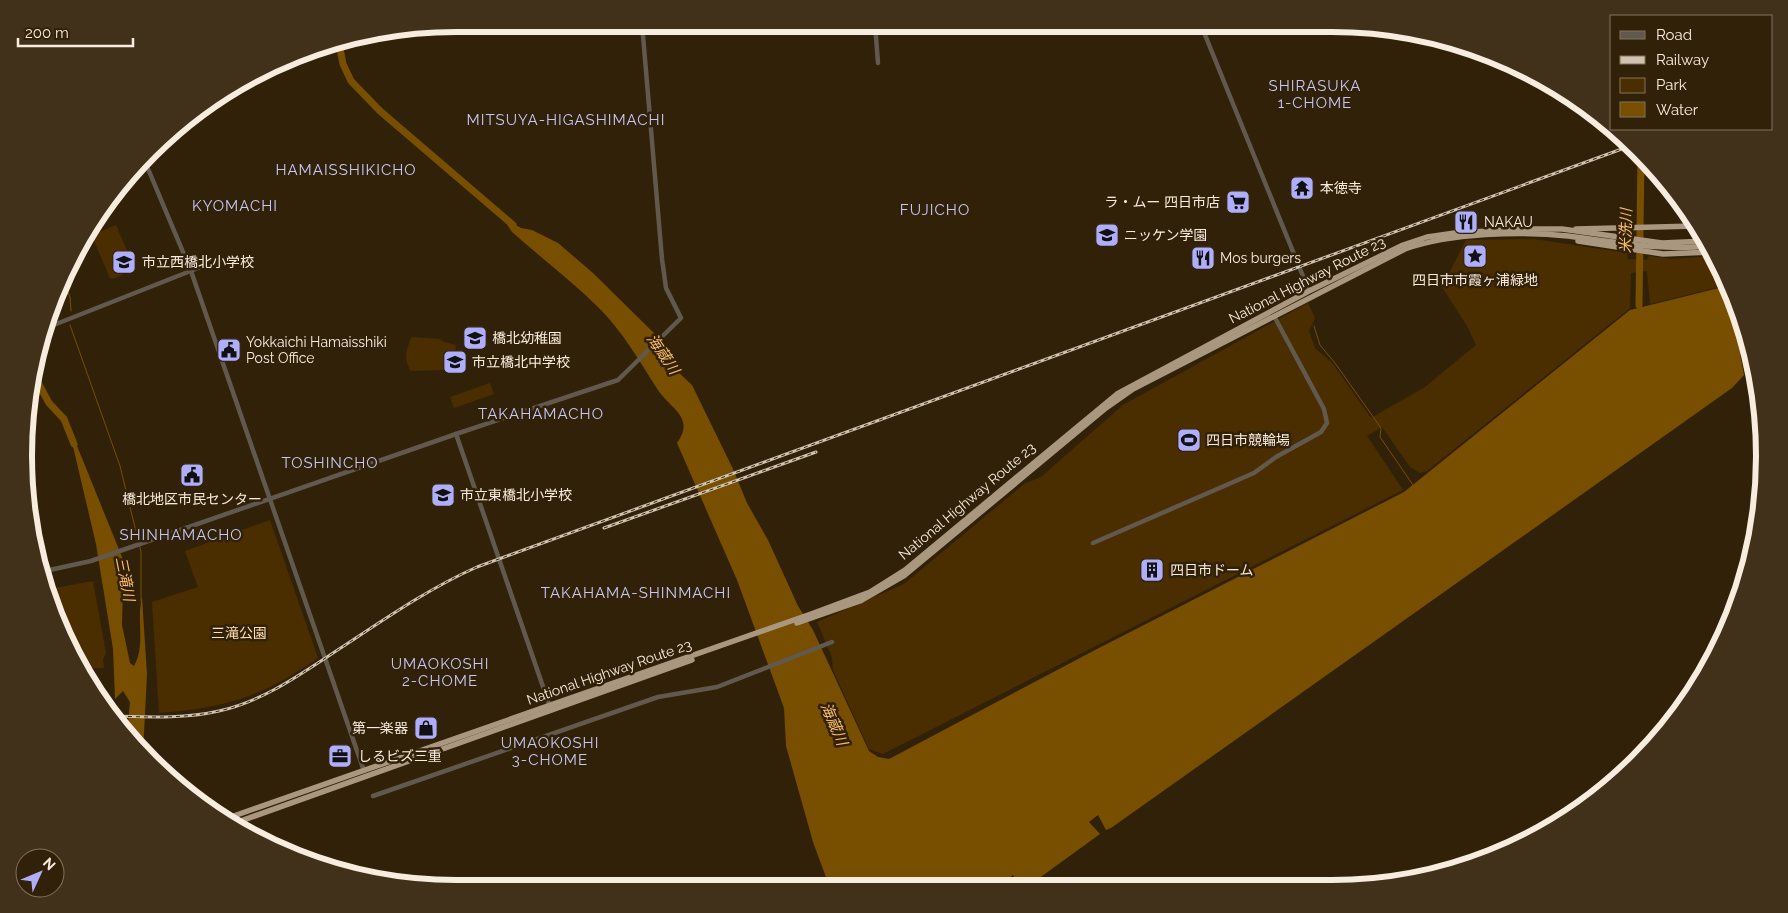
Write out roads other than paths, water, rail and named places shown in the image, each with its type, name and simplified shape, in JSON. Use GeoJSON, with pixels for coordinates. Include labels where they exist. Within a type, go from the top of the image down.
{"type":"FeatureCollection","features":[{"type":"Feature","properties":{"kind":"highway"},"geometry":{"type":"LineString","coordinates":[[1562,229],[1687,226]]}},
{"type":"Feature","properties":{"kind":"highway","name":"National Highway Route 23"},"geometry":{"type":"LineString","coordinates":[[809,617],[870,592],[899,574],[1116,394],[1310,291],[1392,250],[1428,237],[1471,231],[1562,229],[1631,245]]}},
{"type":"Feature","properties":{"kind":"highway","name":"National Highway Route 23"},"geometry":{"type":"LineString","coordinates":[[232,816],[860,601],[895,582],[1120,398],[1394,254],[1417,245],[1462,237],[1534,235],[1646,247],[1700,246]]}},
{"type":"Feature","properties":{"kind":"highway","name":"National Highway Route 23"},"geometry":{"type":"LineString","coordinates":[[1677,246],[1697,243]]}},
{"type":"Feature","properties":{"kind":"highway"},"geometry":{"type":"LineString","coordinates":[[1646,247],[1678,255],[1703,253]]}},
{"type":"Feature","properties":{"kind":"highway","name":"National Highway Route 23"},"geometry":{"type":"LineString","coordinates":[[240,821],[366,777],[550,708]]}},
{"type":"Feature","properties":{"kind":"street"},"geometry":{"type":"LineString","coordinates":[[48,570],[91,561],[456,434],[614,382],[629,369],[680,318],[668,293],[662,259],[643,32]]}},
{"type":"Feature","properties":{"kind":"street"},"geometry":{"type":"LineString","coordinates":[[876,32],[878,63]]}},
{"type":"Feature","properties":{"kind":"street"},"geometry":{"type":"LineString","coordinates":[[1204,32],[1310,291]]}},
{"type":"Feature","properties":{"kind":"street"},"geometry":{"type":"LineString","coordinates":[[147,167],[191,271],[366,777]]}},
{"type":"Feature","properties":{"kind":"street"},"geometry":{"type":"LineString","coordinates":[[54,325],[220,259]]}},
{"type":"Feature","properties":{"kind":"street"},"geometry":{"type":"LineString","coordinates":[[1093,542],[1254,474],[1276,457],[1325,428],[1327,419],[1324,409],[1274,316]]}},
{"type":"Feature","properties":{"kind":"street"},"geometry":{"type":"LineString","coordinates":[[456,434],[550,708]]}},
{"type":"Feature","properties":{"kind":"street"},"geometry":{"type":"LineString","coordinates":[[373,796],[658,696],[709,689],[832,642]]}},
{"type":"Feature","properties":{"kind":"water"},"geometry":{"type":"Polygon","coordinates":[[[502,217],[521,228],[532,230],[558,243],[593,273],[661,340],[675,369],[692,385],[733,469],[747,503],[768,540],[798,606],[813,630],[869,751],[878,757],[889,759],[1095,650],[1404,492],[1630,310],[1720,288],[1734,324],[1744,375],[1732,388],[1111,828],[1106,830],[1098,815],[1089,822],[1100,834],[1037,880],[1014,880],[1013,875],[1007,880],[827,880],[813,842],[786,746],[784,708],[737,580],[677,443],[684,426],[682,419],[679,413],[661,395],[630,347],[601,310],[512,232],[502,217]]]}},
{"type":"Feature","properties":{"kind":"water"},"geometry":{"type":"Polygon","coordinates":[[[67,421],[122,557],[123,561],[121,562],[117,556],[123,590],[122,625],[130,663],[134,666],[139,650],[142,597],[147,674],[144,742],[128,724],[130,702],[123,691],[115,699],[113,649],[96,544],[67,421]]]}},
{"type":"Feature","properties":{"kind":"waterway","name":"海蔵川"},"geometry":{"type":"LineString","coordinates":[[340,49],[343,64],[351,81],[380,111],[513,225]]}},
{"type":"Feature","properties":{"kind":"waterway","name":"米洗川"},"geometry":{"type":"LineString","coordinates":[[1639,305],[1641,167]]}},
{"type":"Feature","properties":{"kind":"waterway"},"geometry":{"type":"LineString","coordinates":[[67,290],[70,297],[71,311]]}},
{"type":"Feature","properties":{"kind":"waterway"},"geometry":{"type":"LineString","coordinates":[[70,325],[120,466],[141,552],[141,601]]}},
{"type":"Feature","properties":{"kind":"waterway"},"geometry":{"type":"LineString","coordinates":[[1314,326],[1320,345],[1381,428],[1380,437],[1413,485]]}},
{"type":"Feature","properties":{"kind":"waterway","name":"三滝川"},"geometry":{"type":"LineString","coordinates":[[39,385],[49,403],[64,419],[74,444]]}},
{"type":"Feature","properties":{"kind":"railway"},"geometry":{"type":"LineString","coordinates":[[121,716],[166,717],[206,714],[249,702],[317,664],[420,597],[477,567],[1622,149]]}},
{"type":"Feature","properties":{"kind":"railway"},"geometry":{"type":"LineString","coordinates":[[604,528],[816,452]]}},
{"type":"Feature","properties":{"kind":"place","name":"本徳寺"},"geometry":{"type":"Point","coordinates":[1302,188]}},
{"type":"Feature","properties":{"kind":"place","name":"ラ・ムー 四日市店"},"geometry":{"type":"Point","coordinates":[1238,202]}},
{"type":"Feature","properties":{"kind":"place","name":"NAKAU"},"geometry":{"type":"Point","coordinates":[1466,222]}},
{"type":"Feature","properties":{"kind":"place","name":"ニッケン学園"},"geometry":{"type":"Point","coordinates":[1107,235]}},
{"type":"Feature","properties":{"kind":"place","name":"四日市市霞ヶ浦緑地"},"geometry":{"type":"Point","coordinates":[1475,256]}},
{"type":"Feature","properties":{"kind":"place","name":"Mos burgers"},"geometry":{"type":"Point","coordinates":[1203,258]}},
{"type":"Feature","properties":{"kind":"place","name":"市立西橋北小学校"},"geometry":{"type":"Point","coordinates":[124,262]}},
{"type":"Feature","properties":{"kind":"place","name":"橋北幼稚園"},"geometry":{"type":"Point","coordinates":[475,338]}},
{"type":"Feature","properties":{"kind":"place","name":"Yokkaichi Hamaisshiki Post Office"},"geometry":{"type":"Point","coordinates":[229,350]}},
{"type":"Feature","properties":{"kind":"place","name":"市立橋北中学校"},"geometry":{"type":"Point","coordinates":[455,362]}},
{"type":"Feature","properties":{"kind":"place","name":"四日市競輪場"},"geometry":{"type":"Point","coordinates":[1189,440]}},
{"type":"Feature","properties":{"kind":"place","name":"橋北地区市民センター"},"geometry":{"type":"Point","coordinates":[192,475]}},
{"type":"Feature","properties":{"kind":"place","name":"市立東橋北小学校"},"geometry":{"type":"Point","coordinates":[443,495]}},
{"type":"Feature","properties":{"kind":"place","name":"四日市ドーム"},"geometry":{"type":"Point","coordinates":[1152,570]}},
{"type":"Feature","properties":{"kind":"place","name":"第一楽器"},"geometry":{"type":"Point","coordinates":[426,728]}},
{"type":"Feature","properties":{"kind":"place","name":"しるビズ三重"},"geometry":{"type":"Point","coordinates":[340,756]}},
{"type":"Feature","properties":{"kind":"district","name":"SHIRASUKA 1-CHOME"},"geometry":{"type":"Point","coordinates":[1315,94]}},
{"type":"Feature","properties":{"kind":"district","name":"MITSUYA-HIGASHIMACHI"},"geometry":{"type":"Point","coordinates":[566,120]}},
{"type":"Feature","properties":{"kind":"district","name":"HAMAISSHIKICHO"},"geometry":{"type":"Point","coordinates":[346,170]}},
{"type":"Feature","properties":{"kind":"district","name":"KYOMACHI"},"geometry":{"type":"Point","coordinates":[235,206]}},
{"type":"Feature","properties":{"kind":"district","name":"FUJICHO"},"geometry":{"type":"Point","coordinates":[935,210]}},
{"type":"Feature","properties":{"kind":"district","name":"TAKAHAMACHO"},"geometry":{"type":"Point","coordinates":[541,414]}},
{"type":"Feature","properties":{"kind":"district","name":"TOSHINCHO"},"geometry":{"type":"Point","coordinates":[330,463]}},
{"type":"Feature","properties":{"kind":"district","name":"SHINHAMACHO"},"geometry":{"type":"Point","coordinates":[181,535]}},
{"type":"Feature","properties":{"kind":"district","name":"TAKAHAMA-SHINMACHI"},"geometry":{"type":"Point","coordinates":[636,593]}},
{"type":"Feature","properties":{"kind":"district","name":"UMAOKOSHI 2-CHOME"},"geometry":{"type":"Point","coordinates":[440,672]}},
{"type":"Feature","properties":{"kind":"district","name":"UMAOKOSHI 3-CHOME"},"geometry":{"type":"Point","coordinates":[550,752]}},
{"type":"Feature","properties":{"kind":"park label","name":"三滝公園"},"geometry":{"type":"Point","coordinates":[239,633]}}]}
